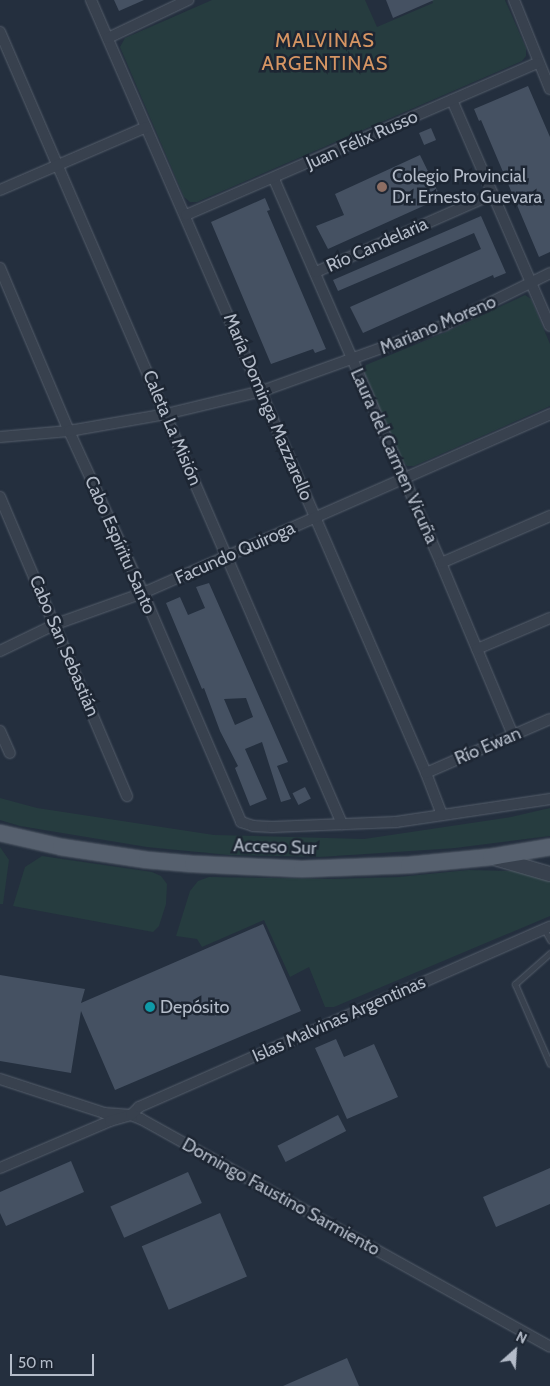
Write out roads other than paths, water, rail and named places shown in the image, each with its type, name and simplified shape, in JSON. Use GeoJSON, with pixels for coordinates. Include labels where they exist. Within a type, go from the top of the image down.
{"type":"FeatureCollection","features":[{"type":"Feature","properties":{"kind":"main road","name":"Acceso Sur"},"geometry":{"type":"LineString","coordinates":[[0,833],[61,847],[193,864],[302,869],[354,868],[490,857],[550,847]]}},
{"type":"Feature","properties":{"kind":"street","name":"María Dominga Mazzarello"},"geometry":{"type":"LineString","coordinates":[[91,0],[186,215],[426,773],[442,815]]}},
{"type":"Feature","properties":{"kind":"street"},"geometry":{"type":"LineString","coordinates":[[108,38],[188,0]]}},
{"type":"Feature","properties":{"kind":"street"},"geometry":{"type":"LineString","coordinates":[[514,0],[550,89]]}},
{"type":"Feature","properties":{"kind":"street","name":"Caleta La Misión"},"geometry":{"type":"LineString","coordinates":[[0,32],[342,824]]}},
{"type":"Feature","properties":{"kind":"street","name":"Juan Félix Russo"},"geometry":{"type":"LineString","coordinates":[[186,215],[538,63]]}},
{"type":"Feature","properties":{"kind":"street"},"geometry":{"type":"LineString","coordinates":[[452,100],[550,326]]}},
{"type":"Feature","properties":{"kind":"street"},"geometry":{"type":"LineString","coordinates":[[0,190],[146,127]]}},
{"type":"Feature","properties":{"kind":"street","name":"Laura del Carmen Vicuña"},"geometry":{"type":"LineString","coordinates":[[274,178],[441,563],[513,735]]}},
{"type":"Feature","properties":{"kind":"street","name":"Río Candelaria"},"geometry":{"type":"LineString","coordinates":[[316,272],[493,194]]}},
{"type":"Feature","properties":{"kind":"street","name":"Cabo Espíritu Santo"},"geometry":{"type":"LineString","coordinates":[[0,268],[69,431],[143,593],[241,822],[252,826],[272,827],[342,824]]}},
{"type":"Feature","properties":{"kind":"street","name":"Mariano Moreno"},"geometry":{"type":"LineString","coordinates":[[0,437],[69,431],[166,414],[262,392],[352,361],[445,325],[550,273]]}},
{"type":"Feature","properties":{"kind":"street","name":"Facundo Quiroga"},"geometry":{"type":"LineString","coordinates":[[0,651],[56,624],[143,593],[227,557],[550,414]]}},
{"type":"Feature","properties":{"kind":"street","name":"Cabo San Sebastián"},"geometry":{"type":"LineString","coordinates":[[0,497],[56,624],[127,796]]}},
{"type":"Feature","properties":{"kind":"street"},"geometry":{"type":"LineString","coordinates":[[441,563],[550,516]]}},
{"type":"Feature","properties":{"kind":"street"},"geometry":{"type":"LineString","coordinates":[[477,649],[550,618]]}},
{"type":"Feature","properties":{"kind":"street","name":"Río Ewan"},"geometry":{"type":"LineString","coordinates":[[426,773],[550,719]]}},
{"type":"Feature","properties":{"kind":"street"},"geometry":{"type":"LineString","coordinates":[[0,731],[10,753]]}},
{"type":"Feature","properties":{"kind":"street"},"geometry":{"type":"LineString","coordinates":[[342,824],[396,822],[550,799]]}},
{"type":"Feature","properties":{"kind":"street"},"geometry":{"type":"LineString","coordinates":[[490,857],[550,874]]}},
{"type":"Feature","properties":{"kind":"street","name":"Islas Malvinas Argentinas"},"geometry":{"type":"LineString","coordinates":[[0,1168],[110,1121],[131,1115],[139,1107],[547,928]]}},
{"type":"Feature","properties":{"kind":"street","name":"Domingo Faustino Sarmiento"},"geometry":{"type":"LineString","coordinates":[[0,1079],[104,1113],[131,1115],[550,1347]]}},
{"type":"Feature","properties":{"kind":"lane"},"geometry":{"type":"LineString","coordinates":[[547,928],[550,940]]}},
{"type":"Feature","properties":{"kind":"lane"},"geometry":{"type":"LineString","coordinates":[[550,953],[515,984],[550,1064]]}},
{"type":"Feature","properties":{"kind":"place","name":"Colegio Provincial Dr. Ernesto Guevara"},"geometry":{"type":"Point","coordinates":[382,187]}},
{"type":"Feature","properties":{"kind":"place","name":"Depósito"},"geometry":{"type":"Point","coordinates":[150,1007]}},
{"type":"Feature","properties":{"kind":"district","name":"MALVINAS ARGENTINAS"},"geometry":{"type":"Point","coordinates":[325,52]}}]}
